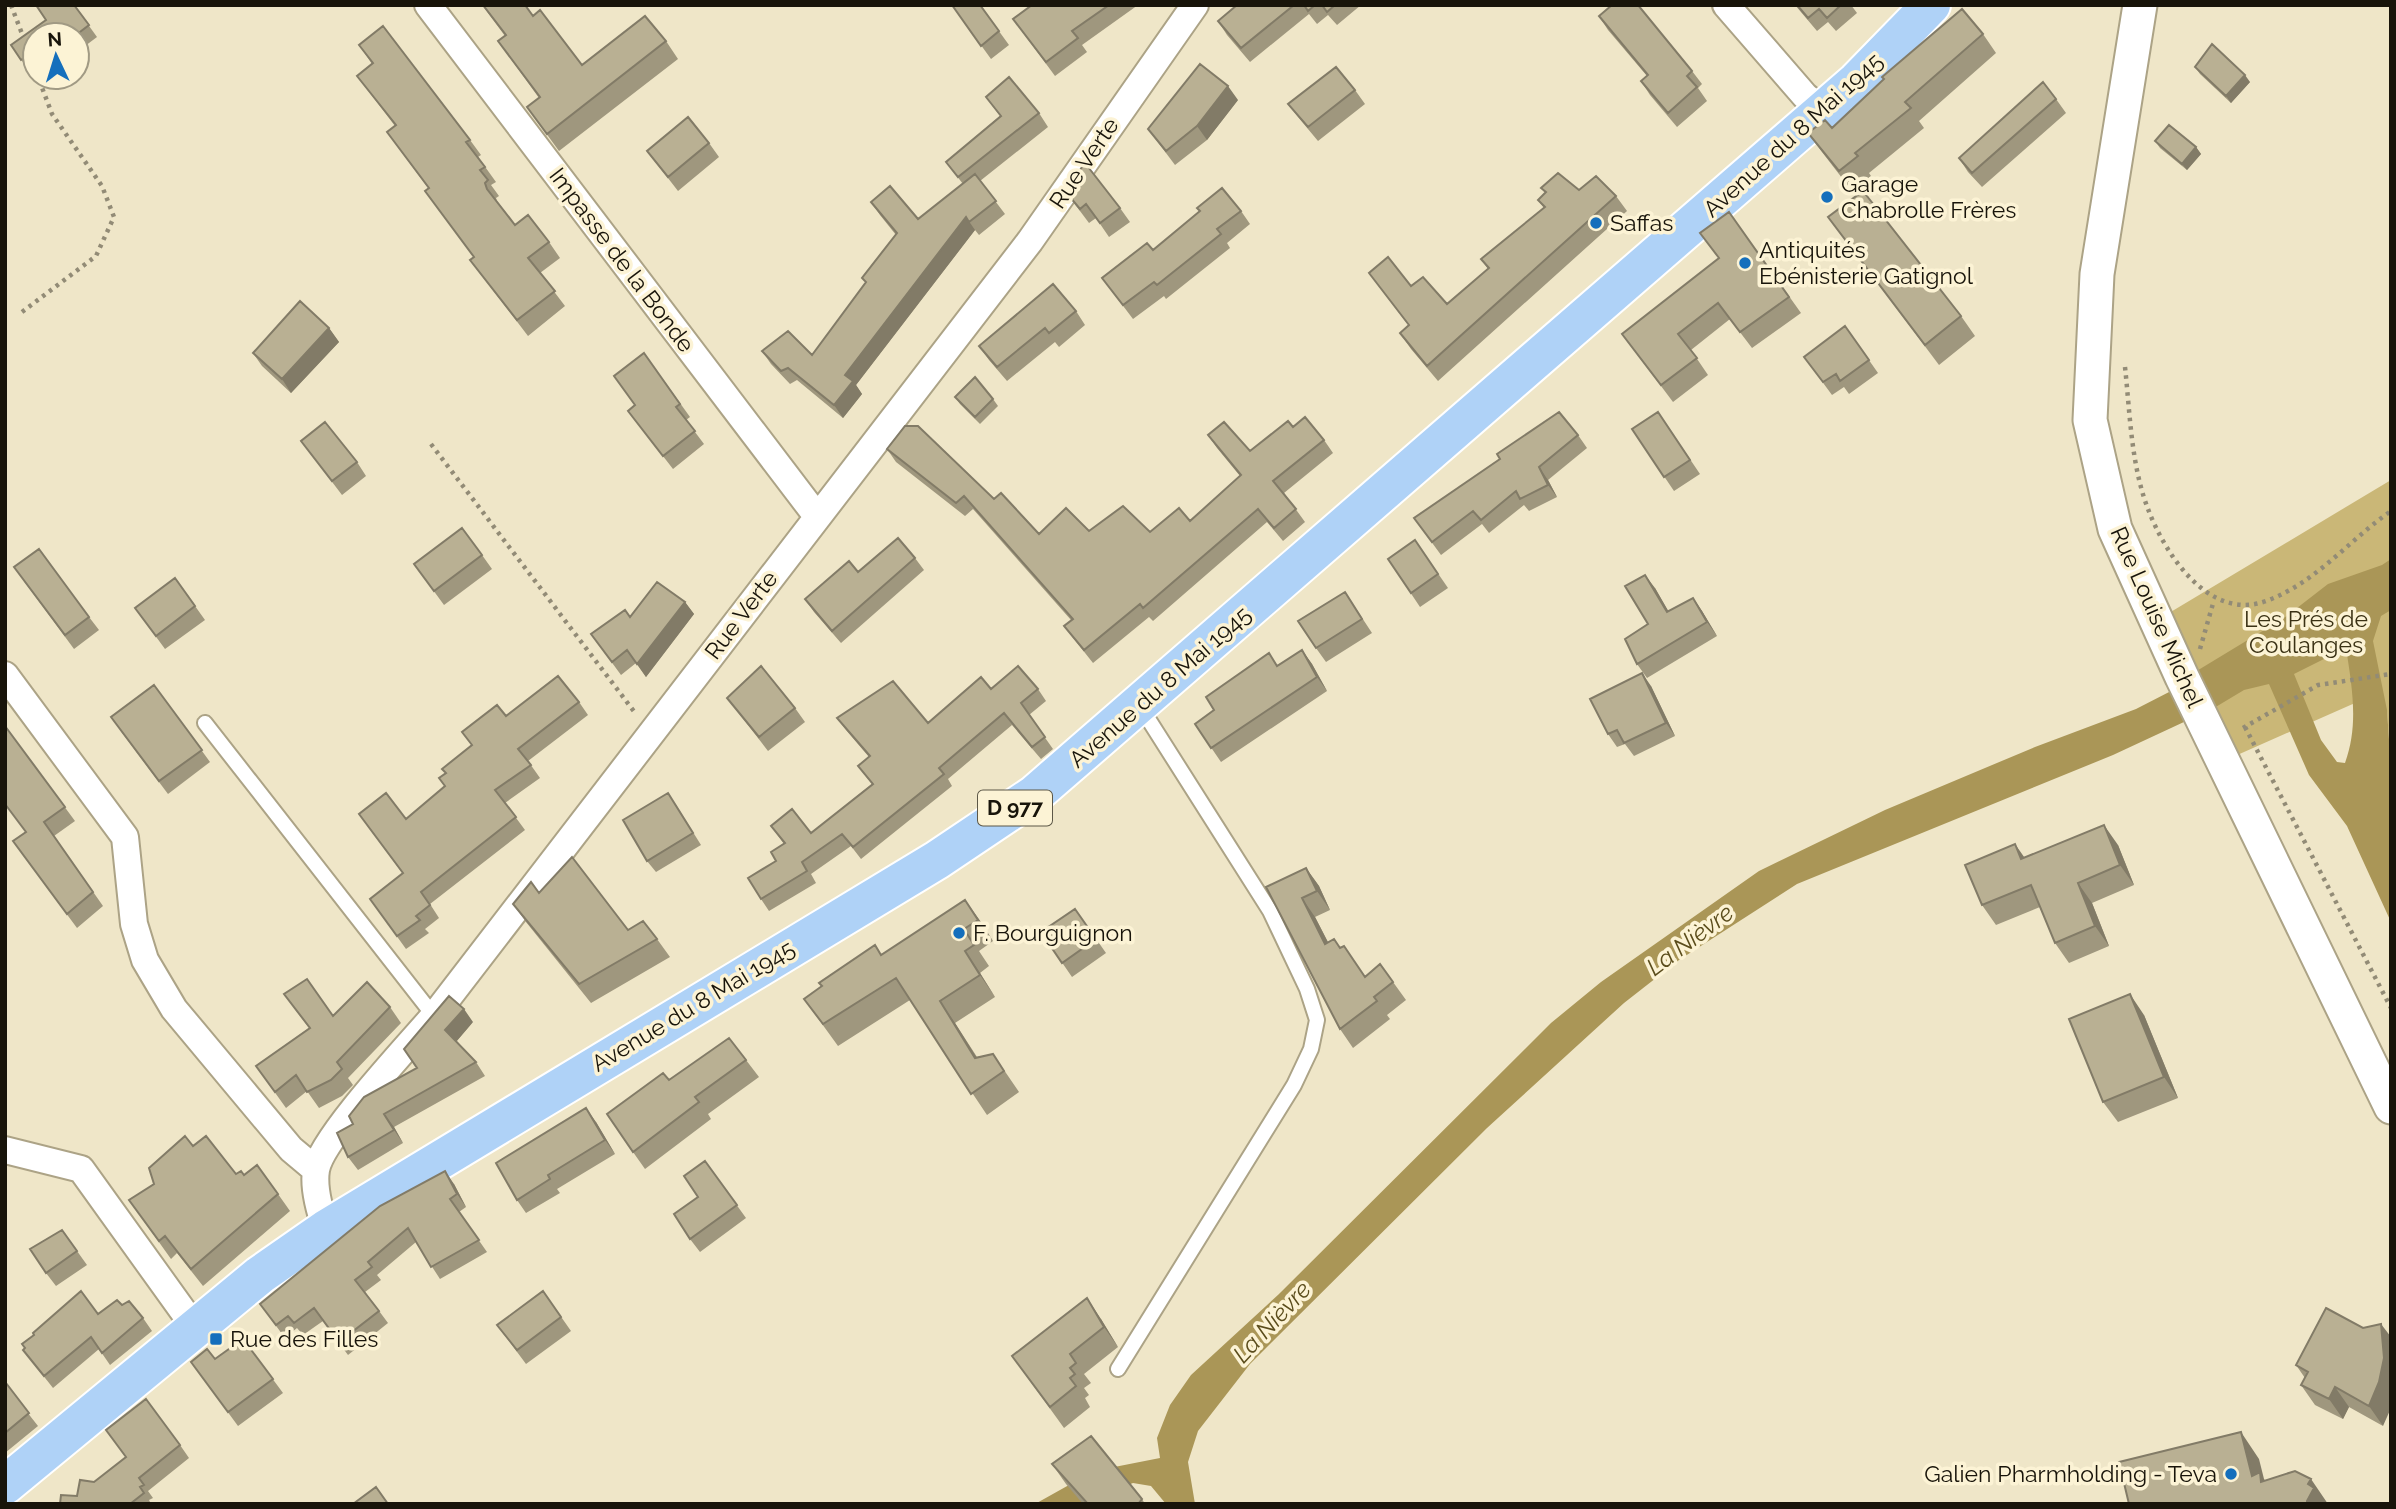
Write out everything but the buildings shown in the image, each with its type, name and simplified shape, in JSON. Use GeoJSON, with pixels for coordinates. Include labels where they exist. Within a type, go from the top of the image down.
{"type":"FeatureCollection","features":[{"type":"Feature","properties":{"kind":"main road","name":"Avenue du 8 Mai 1945"},"geometry":{"type":"LineString","coordinates":[[5,1485],[260,1275],[326,1229],[937,860],[1034,795],[1651,261],[1821,109],[1857,81],[1931,5]]}},
{"type":"Feature","properties":{"kind":"street","name":"Impasse de la Bonde"},"geometry":{"type":"LineString","coordinates":[[428,5],[816,515]]}},
{"type":"Feature","properties":{"kind":"street","name":"Rue Verte"},"geometry":{"type":"LineString","coordinates":[[316,1170],[334,1135],[434,1016],[651,735],[816,515],[1030,241],[1195,5]]}},
{"type":"Feature","properties":{"kind":"street"},"geometry":{"type":"LineString","coordinates":[[1726,5],[1805,96],[1821,109]]}},
{"type":"Feature","properties":{"kind":"street","name":"Rue Louise Michel"},"geometry":{"type":"LineString","coordinates":[[2140,5],[2097,274],[2090,420],[2115,529],[2181,673],[2391,1107]]}},
{"type":"Feature","properties":{"kind":"street"},"geometry":{"type":"LineString","coordinates":[[5,675],[125,837],[134,924],[145,960],[174,1009],[291,1149],[316,1170],[319,1209],[326,1229]]}},
{"type":"Feature","properties":{"kind":"street"},"geometry":{"type":"LineString","coordinates":[[5,1150],[81,1169],[196,1329]]}},
{"type":"Feature","properties":{"kind":"lane"},"geometry":{"type":"LineString","coordinates":[[1118,1369],[1294,1085],[1311,1049],[1317,1020],[1307,989],[1270,911],[1158,730],[1139,705]]}},
{"type":"Feature","properties":{"kind":"lane"},"geometry":{"type":"LineString","coordinates":[[205,723],[434,1016]]}},
{"type":"Feature","properties":{"kind":"path"},"geometry":{"type":"LineString","coordinates":[[11,5],[21,31]]}},
{"type":"Feature","properties":{"kind":"path"},"geometry":{"type":"LineString","coordinates":[[22,312],[96,256],[114,217],[102,186],[52,114],[43,91]]}},
{"type":"Feature","properties":{"kind":"path"},"geometry":{"type":"LineString","coordinates":[[2124,360],[2133,442],[2148,509],[2176,560],[2204,593],[2214,600],[2245,605],[2265,602],[2309,579],[2391,510]]}},
{"type":"Feature","properties":{"kind":"path"},"geometry":{"type":"LineString","coordinates":[[431,444],[651,735]]}},
{"type":"Feature","properties":{"kind":"path"},"geometry":{"type":"LineString","coordinates":[[2181,673],[2203,645],[2214,600]]}},
{"type":"Feature","properties":{"kind":"path"},"geometry":{"type":"LineString","coordinates":[[2212,737],[2245,727],[2318,685],[2390,674]]}},
{"type":"Feature","properties":{"kind":"path"},"geometry":{"type":"LineString","coordinates":[[2245,727],[2391,1008]]}},
{"type":"Feature","properties":{"kind":"green space","name":"Les Prés de Coulanges"},"geometry":{"type":"Polygon","coordinates":[[[2391,480],[2391,768],[2387,711],[2355,703],[2235,756],[2164,616],[2391,480]]]}},
{"type":"Feature","properties":{"kind":"water","name":"La Nièvre"},"geometry":{"type":"Polygon","coordinates":[[[2391,559],[2391,610],[2381,616],[2373,641],[2387,710],[2391,768],[2391,922],[2347,826],[2309,775],[2269,684],[2244,690],[2214,708],[2113,755],[1797,884],[1679,960],[1624,1003],[1487,1128],[1250,1364],[1198,1431],[1188,1462],[1195,1504],[1166,1504],[1151,1486],[1133,1483],[1079,1504],[1035,1504],[1094,1471],[1160,1458],[1157,1438],[1170,1405],[1191,1375],[1279,1294],[1551,1023],[1601,982],[1759,871],[1885,810],[2035,747],[2136,709],[2173,690],[2195,672],[2284,618],[2328,584],[2382,565],[2391,559]],[[2346,648],[2294,674],[2321,740],[2337,762],[2345,763],[2353,720],[2346,648]]]}},
{"type":"Feature","properties":{"kind":"place","name":"Garage Chabrolle Frères"},"geometry":{"type":"Point","coordinates":[1827,197]}},
{"type":"Feature","properties":{"kind":"place","name":"Saffas"},"geometry":{"type":"Point","coordinates":[1596,223]}},
{"type":"Feature","properties":{"kind":"place","name":"Antiquités Ebénisterie Gatignol"},"geometry":{"type":"Point","coordinates":[1745,263]}},
{"type":"Feature","properties":{"kind":"place","name":"F. Bourguignon"},"geometry":{"type":"Point","coordinates":[959,933]}},
{"type":"Feature","properties":{"kind":"place","name":"Rue des Filles"},"geometry":{"type":"Point","coordinates":[216,1339]}},
{"type":"Feature","properties":{"kind":"place","name":"Galien Pharmholding - Teva"},"geometry":{"type":"Point","coordinates":[2231,1474]}}]}
